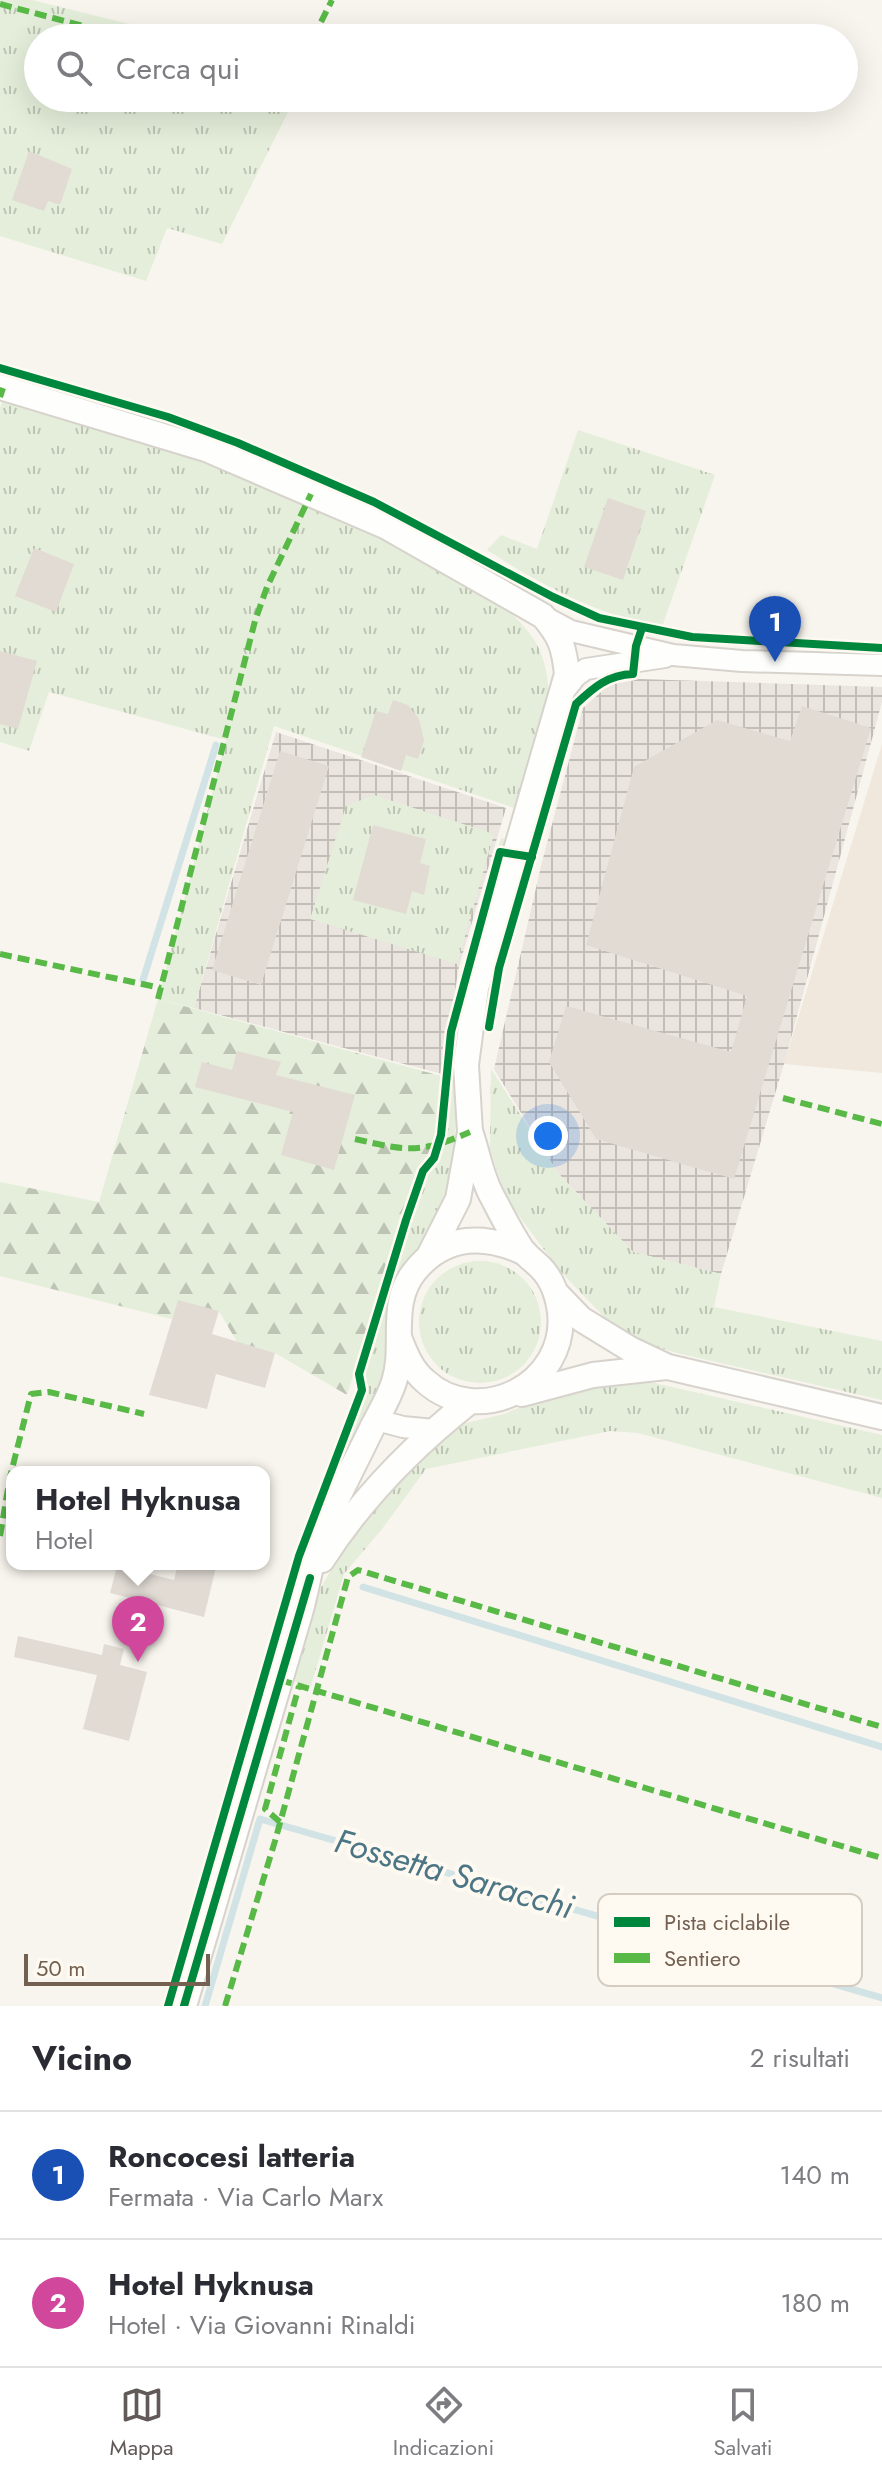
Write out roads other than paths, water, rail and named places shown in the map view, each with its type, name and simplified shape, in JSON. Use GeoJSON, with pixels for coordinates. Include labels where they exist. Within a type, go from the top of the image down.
{"type":"FeatureCollection","features":[{"type":"Feature","properties":{"kind":"street"},"geometry":{"type":"LineString","coordinates":[[0,387],[206,449],[387,527],[571,631],[673,655],[742,661],[882,665]]}},
{"type":"Feature","properties":{"kind":"street"},"geometry":{"type":"LineString","coordinates":[[429,1256],[458,1199],[470,1132],[466,1065],[476,988],[567,674],[565,651],[559,634],[543,616]]}},
{"type":"Feature","properties":{"kind":"street"},"geometry":{"type":"LineString","coordinates":[[565,651],[567,643],[585,634]]}},
{"type":"Feature","properties":{"kind":"street"},"geometry":{"type":"LineString","coordinates":[[565,651],[582,663],[597,666]]}},
{"type":"Feature","properties":{"kind":"street"},"geometry":{"type":"LineString","coordinates":[[561,695],[586,669],[673,655]]}},
{"type":"Feature","properties":{"kind":"street"},"geometry":{"type":"LineString","coordinates":[[470,1132],[491,1194],[525,1253],[543,1270],[556,1293],[581,1319],[630,1349],[668,1367],[882,1417]]}},
{"type":"Feature","properties":{"kind":"street"},"geometry":{"type":"LineString","coordinates":[[184,2006],[321,1533],[395,1381],[399,1338],[397,1315],[403,1293],[413,1272],[429,1256],[452,1244],[476,1239],[501,1242],[525,1253]]}},
{"type":"Feature","properties":{"kind":"street"},"geometry":{"type":"LineString","coordinates":[[508,1397],[527,1387],[542,1373],[553,1355],[559,1335],[560,1314],[556,1293]]}},
{"type":"Feature","properties":{"kind":"street"},"geometry":{"type":"LineString","coordinates":[[399,1338],[409,1362],[424,1381],[445,1395],[469,1402],[489,1402],[593,1375],[668,1367]]}},
{"type":"Feature","properties":{"kind":"street"},"geometry":{"type":"LineString","coordinates":[[310,1578],[368,1497],[434,1430],[469,1402]]}},
{"type":"Feature","properties":{"kind":"street"},"geometry":{"type":"LineString","coordinates":[[377,1420],[403,1427],[434,1430]]}},
{"type":"Feature","properties":{"kind":"waterway"},"geometry":{"type":"LineString","coordinates":[[143,980],[216,745]]}},
{"type":"Feature","properties":{"kind":"waterway"},"geometry":{"type":"LineString","coordinates":[[363,1587],[882,1747]]}},
{"type":"Feature","properties":{"kind":"waterway","name":"Fossetta Saracchi"},"geometry":{"type":"LineString","coordinates":[[205,2006],[260,1819],[598,1916]]}},
{"type":"Feature","properties":{"kind":"waterway","name":"Fossetta Saracchi"},"geometry":{"type":"LineString","coordinates":[[840,1986],[882,1998]]}},
{"type":"Feature","properties":{"kind":"place","name":"Roncocesi latteria"},"geometry":{"type":"Point","coordinates":[775,662]}},
{"type":"Feature","properties":{"kind":"place","name":"Hotel Hyknusa"},"geometry":{"type":"Point","coordinates":[138,1662]}}]}
